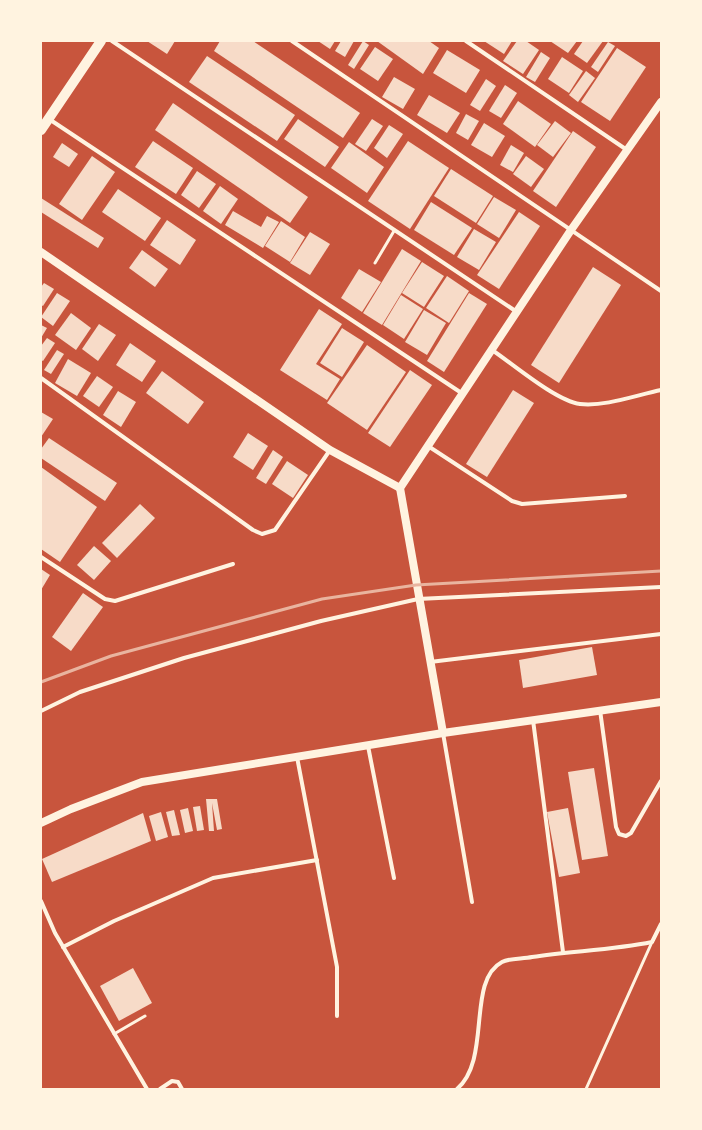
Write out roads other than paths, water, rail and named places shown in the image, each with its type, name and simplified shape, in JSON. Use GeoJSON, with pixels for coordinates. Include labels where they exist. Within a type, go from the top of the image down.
{"type":"FeatureCollection","features":[{"type":"Feature","properties":{"kind":"main road"},"geometry":{"type":"LineString","coordinates":[[41,130],[101,41]]}},
{"type":"Feature","properties":{"kind":"main road"},"geometry":{"type":"LineString","coordinates":[[443,733],[418,599],[400,488],[572,230],[661,102]]}},
{"type":"Feature","properties":{"kind":"main road"},"geometry":{"type":"LineString","coordinates":[[41,252],[330,450],[400,488]]}},
{"type":"Feature","properties":{"kind":"main road"},"geometry":{"type":"LineString","coordinates":[[41,823],[71,808],[142,782],[443,733],[661,702]]}},
{"type":"Feature","properties":{"kind":"street"},"geometry":{"type":"LineString","coordinates":[[112,41],[517,312]]}},
{"type":"Feature","properties":{"kind":"street"},"geometry":{"type":"LineString","coordinates":[[292,41],[661,291]]}},
{"type":"Feature","properties":{"kind":"street"},"geometry":{"type":"LineString","coordinates":[[466,41],[627,150]]}},
{"type":"Feature","properties":{"kind":"street"},"geometry":{"type":"LineString","coordinates":[[49,118],[463,394]]}},
{"type":"Feature","properties":{"kind":"street"},"geometry":{"type":"LineString","coordinates":[[492,350],[560,396],[579,404],[598,404],[661,390]]}},
{"type":"Feature","properties":{"kind":"street"},"geometry":{"type":"LineString","coordinates":[[42,380],[254,530],[262,534],[275,530],[330,450]]}},
{"type":"Feature","properties":{"kind":"street"},"geometry":{"type":"LineString","coordinates":[[428,446],[517,503],[522,504],[625,496]]}},
{"type":"Feature","properties":{"kind":"street"},"geometry":{"type":"LineString","coordinates":[[41,557],[105,599],[115,601],[233,564]]}},
{"type":"Feature","properties":{"kind":"street"},"geometry":{"type":"LineString","coordinates":[[41,711],[80,692],[184,658],[321,621],[418,599],[661,587]]}},
{"type":"Feature","properties":{"kind":"street"},"geometry":{"type":"LineString","coordinates":[[430,662],[661,634]]}},
{"type":"Feature","properties":{"kind":"street"},"geometry":{"type":"LineString","coordinates":[[600,710],[616,827],[619,834],[626,836],[631,832],[661,781]]}},
{"type":"Feature","properties":{"kind":"street"},"geometry":{"type":"LineString","coordinates":[[532,720],[563,952]]}},
{"type":"Feature","properties":{"kind":"street"},"geometry":{"type":"LineString","coordinates":[[443,733],[472,902]]}},
{"type":"Feature","properties":{"kind":"street"},"geometry":{"type":"LineString","coordinates":[[368,746],[394,878]]}},
{"type":"Feature","properties":{"kind":"street"},"geometry":{"type":"LineString","coordinates":[[297,757],[338,967],[337,1016]]}},
{"type":"Feature","properties":{"kind":"street"},"geometry":{"type":"LineString","coordinates":[[63,947],[114,920],[213,878],[317,860]]}},
{"type":"Feature","properties":{"kind":"street"},"geometry":{"type":"LineString","coordinates":[[41,901],[63,947],[148,1089]]}},
{"type":"Feature","properties":{"kind":"street"},"geometry":{"type":"LineString","coordinates":[[457,1089],[465,1081],[472,1068],[476,1051],[484,988],[490,972],[502,962],[563,952],[652,942],[660,929],[661,924]]}},
{"type":"Feature","properties":{"kind":"street"},"geometry":{"type":"LineString","coordinates":[[160,1089],[172,1081],[178,1082],[182,1089]]}},
{"type":"Feature","properties":{"kind":"lane"},"geometry":{"type":"LineString","coordinates":[[374,264],[394,231]]}},
{"type":"Feature","properties":{"kind":"lane"},"geometry":{"type":"LineString","coordinates":[[586,1089],[652,942]]}},
{"type":"Feature","properties":{"kind":"lane"},"geometry":{"type":"LineString","coordinates":[[114,1034],[145,1016]]}},
{"type":"Feature","properties":{"kind":"railway"},"geometry":{"type":"LineString","coordinates":[[41,682],[111,656],[322,599],[416,585],[661,571]]}}]}
